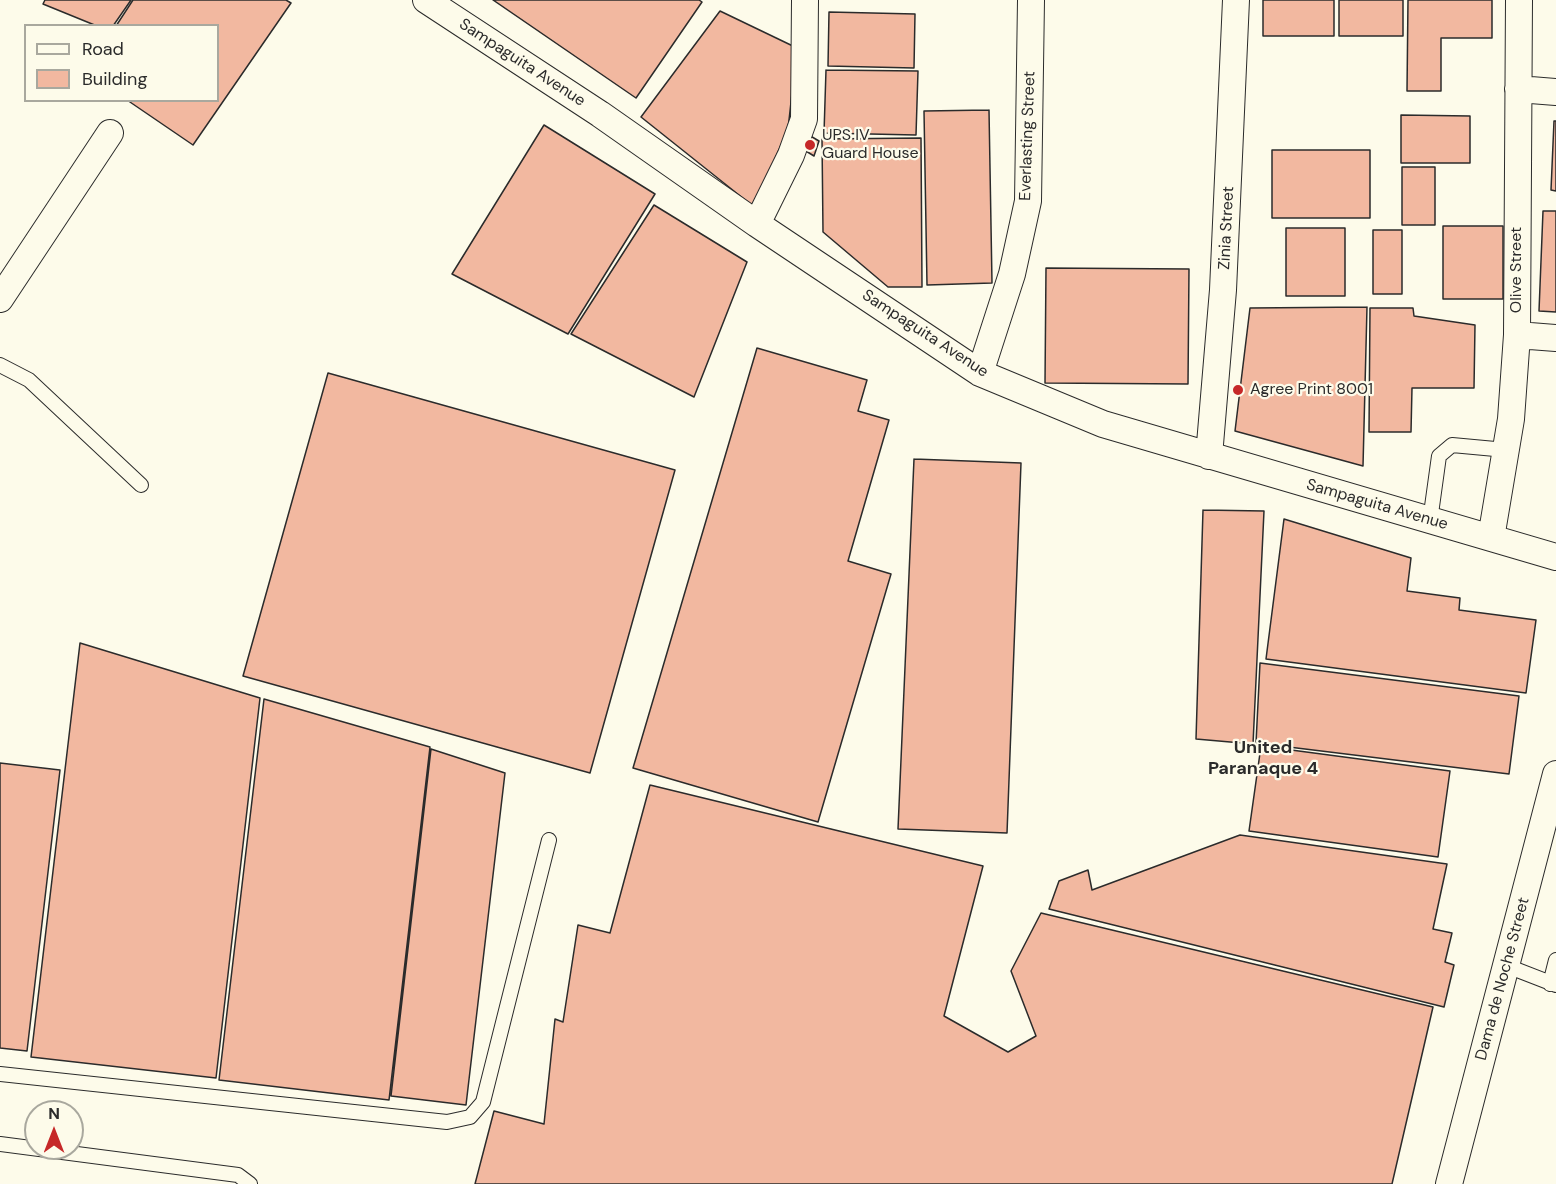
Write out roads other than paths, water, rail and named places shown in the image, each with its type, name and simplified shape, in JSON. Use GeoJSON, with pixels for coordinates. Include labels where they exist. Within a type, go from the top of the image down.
{"type":"FeatureCollection","features":[{"type":"Feature","properties":{"kind":"street","name":"Sampaguita Avenue"},"geometry":{"type":"LineString","coordinates":[[426,0],[600,114],[757,224],[980,373],[1103,424],[1556,557]]}},
{"type":"Feature","properties":{"kind":"street"},"geometry":{"type":"LineString","coordinates":[[757,224],[791,155],[804,119],[805,0]]}},
{"type":"Feature","properties":{"kind":"street","name":"Everlasting Street"},"geometry":{"type":"LineString","coordinates":[[980,373],[1012,274],[1028,201],[1031,0]]}},
{"type":"Feature","properties":{"kind":"street","name":"Zinia Street"},"geometry":{"type":"LineString","coordinates":[[1209,456],[1223,290],[1236,0]]}},
{"type":"Feature","properties":{"kind":"street","name":"Olive Street"},"geometry":{"type":"LineString","coordinates":[[1491,538],[1506,450],[1517,335],[1519,0]]}},
{"type":"Feature","properties":{"kind":"street"},"geometry":{"type":"LineString","coordinates":[[1518,89],[1556,92]]}},
{"type":"Feature","properties":{"kind":"street"},"geometry":{"type":"LineString","coordinates":[[0,299],[110,133]]}},
{"type":"Feature","properties":{"kind":"street"},"geometry":{"type":"LineString","coordinates":[[1517,335],[1556,338]]}},
{"type":"Feature","properties":{"kind":"street","name":"Dama de Noche Street"},"geometry":{"type":"LineString","coordinates":[[1449,1184],[1556,774]]}},
{"type":"Feature","properties":{"kind":"lane"},"geometry":{"type":"LineString","coordinates":[[0,365],[29,380],[141,486]]}},
{"type":"Feature","properties":{"kind":"lane"},"geometry":{"type":"LineString","coordinates":[[1430,521],[1438,456],[1452,445],[1506,450]]}},
{"type":"Feature","properties":{"kind":"lane"},"geometry":{"type":"LineString","coordinates":[[0,1074],[447,1122],[470,1117],[483,1102],[549,840]]}},
{"type":"Feature","properties":{"kind":"lane"},"geometry":{"type":"LineString","coordinates":[[1507,966],[1553,984],[1556,960]]}},
{"type":"Feature","properties":{"kind":"lane"},"geometry":{"type":"LineString","coordinates":[[0,1144],[238,1175],[250,1184]]}},
{"type":"Feature","properties":{"kind":"place","name":"UPS IV Guard House"},"geometry":{"type":"Point","coordinates":[810,145]}},
{"type":"Feature","properties":{"kind":"place","name":"Agree Print 8001"},"geometry":{"type":"Point","coordinates":[1238,390]}},
{"type":"Feature","properties":{"kind":"district","name":"United Paranaque 4"},"geometry":{"type":"Point","coordinates":[1263,758]}}]}
